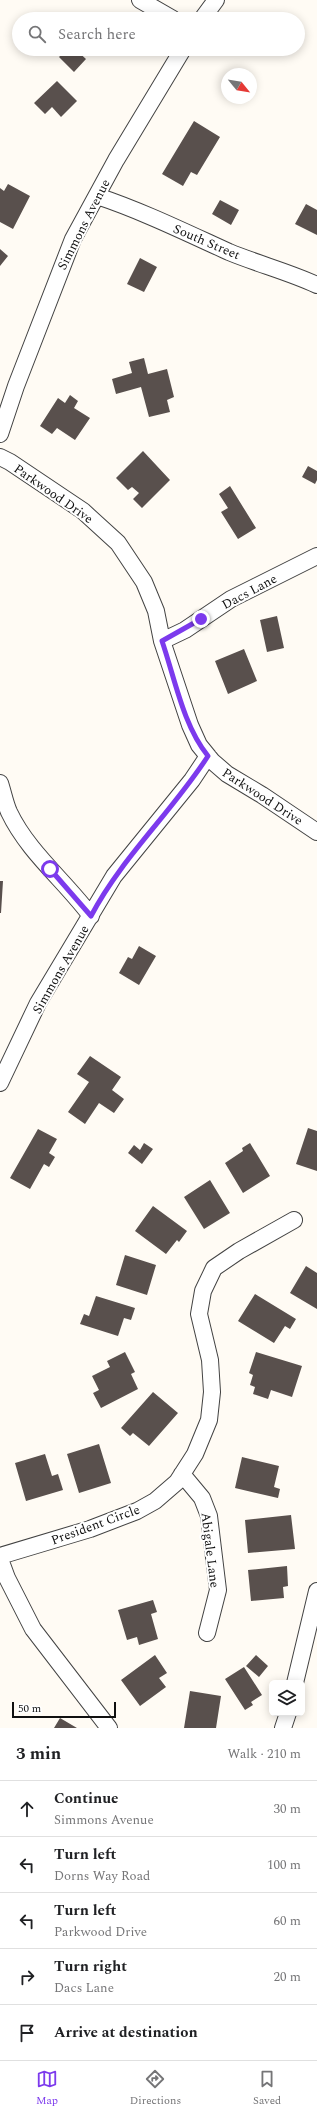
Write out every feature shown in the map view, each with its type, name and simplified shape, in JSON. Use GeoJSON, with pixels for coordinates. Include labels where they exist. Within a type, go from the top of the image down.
{"type":"FeatureCollection","features":[{"type":"Feature","properties":{"kind":"street"},"geometry":{"type":"LineString","coordinates":[[140,0],[161,12]]}},
{"type":"Feature","properties":{"kind":"street"},"geometry":{"type":"LineString","coordinates":[[207,12],[216,0]]}},
{"type":"Feature","properties":{"kind":"street","name":"Simmons Avenue"},"geometry":{"type":"LineString","coordinates":[[0,434],[16,386],[73,239],[116,160],[179,56]]}},
{"type":"Feature","properties":{"kind":"street","name":"South Street"},"geometry":{"type":"LineString","coordinates":[[97,196],[118,203],[230,252],[317,285]]}},
{"type":"Feature","properties":{"kind":"street","name":"Parkwood Drive"},"geometry":{"type":"LineString","coordinates":[[0,457],[10,462],[83,511],[118,543],[144,582],[156,611],[162,641],[190,724],[199,745],[227,774],[262,795],[317,832]]}},
{"type":"Feature","properties":{"kind":"street","name":"Dacs Lane"},"geometry":{"type":"LineString","coordinates":[[162,641],[185,630],[231,599],[317,556]]}},
{"type":"Feature","properties":{"kind":"street"},"geometry":{"type":"LineString","coordinates":[[91,916],[114,876],[192,780],[208,756]]}},
{"type":"Feature","properties":{"kind":"street","name":"Simmons Avenue"},"geometry":{"type":"LineString","coordinates":[[0,783],[9,811],[18,827],[50,869],[91,916],[38,1003],[0,1083]]}},
{"type":"Feature","properties":{"kind":"street","name":"President Circle"},"geometry":{"type":"LineString","coordinates":[[0,1556],[90,1529],[136,1511],[155,1501],[177,1482],[195,1454],[209,1420],[212,1392],[210,1360],[199,1314],[203,1291],[214,1268],[239,1251],[294,1220]]}},
{"type":"Feature","properties":{"kind":"street","name":"Abigale Lane"},"geometry":{"type":"LineString","coordinates":[[182,1474],[202,1498],[209,1516],[218,1590],[208,1633]]}},
{"type":"Feature","properties":{"kind":"street"},"geometry":{"type":"LineString","coordinates":[[0,1559],[7,1578],[33,1629],[109,1728]]}},
{"type":"Feature","properties":{"kind":"street"},"geometry":{"type":"LineString","coordinates":[[296,1680],[317,1591]]}},
{"type":"Feature","properties":{"kind":"street"},"geometry":{"type":"LineString","coordinates":[[283,1728],[287,1716]]}},
{"type":"Feature","properties":{"kind":"building"},"geometry":{"type":"Polygon","coordinates":[[[83,56],[86,59],[74,72],[59,57],[83,56]]]}},
{"type":"Feature","properties":{"kind":"building"},"geometry":{"type":"Polygon","coordinates":[[[57,81],[77,101],[61,117],[52,107],[45,114],[34,103],[57,81]]]}},
{"type":"Feature","properties":{"kind":"building"},"geometry":{"type":"Polygon","coordinates":[[[194,121],[220,137],[197,175],[191,172],[183,186],[162,174],[194,121]]]}},
{"type":"Feature","properties":{"kind":"building"},"geometry":{"type":"Polygon","coordinates":[[[8,184],[30,196],[13,229],[0,222],[0,188],[4,191],[8,184]]]}},
{"type":"Feature","properties":{"kind":"building"},"geometry":{"type":"Polygon","coordinates":[[[220,200],[239,210],[231,225],[212,214],[220,200]]]}},
{"type":"Feature","properties":{"kind":"building"},"geometry":{"type":"Polygon","coordinates":[[[306,204],[317,210],[317,235],[295,224],[306,204]]]}},
{"type":"Feature","properties":{"kind":"building"},"geometry":{"type":"Polygon","coordinates":[[[0,249],[8,256],[0,266],[0,249]]]}},
{"type":"Feature","properties":{"kind":"building"},"geometry":{"type":"Polygon","coordinates":[[[140,258],[157,267],[144,292],[127,284],[140,258]]]}},
{"type":"Feature","properties":{"kind":"building"},"geometry":{"type":"Polygon","coordinates":[[[144,358],[148,374],[167,369],[174,397],[167,400],[170,412],[149,417],[141,387],[116,394],[112,379],[132,373],[129,362],[144,358]]]}},
{"type":"Feature","properties":{"kind":"building"},"geometry":{"type":"Polygon","coordinates":[[[70,395],[78,401],[74,408],[90,418],[75,440],[57,428],[52,434],[40,426],[58,398],[65,403],[70,395]]]}},
{"type":"Feature","properties":{"kind":"building"},"geometry":{"type":"Polygon","coordinates":[[[143,451],[170,480],[142,508],[133,499],[139,493],[132,487],[128,490],[116,478],[143,451]]]}},
{"type":"Feature","properties":{"kind":"building"},"geometry":{"type":"Polygon","coordinates":[[[308,466],[317,471],[317,480],[315,484],[302,477],[308,466]]]}},
{"type":"Feature","properties":{"kind":"building"},"geometry":{"type":"Polygon","coordinates":[[[230,486],[256,528],[238,539],[221,512],[228,508],[219,494],[230,486]]]}},
{"type":"Feature","properties":{"kind":"building"},"geometry":{"type":"Polygon","coordinates":[[[277,616],[284,648],[267,652],[260,620],[277,616]]]}},
{"type":"Feature","properties":{"kind":"building"},"geometry":{"type":"Polygon","coordinates":[[[244,649],[257,681],[228,694],[215,661],[244,649]]]}},
{"type":"Feature","properties":{"kind":"building"},"geometry":{"type":"Polygon","coordinates":[[[0,881],[3,881],[1,913],[0,913],[0,881]]]}},
{"type":"Feature","properties":{"kind":"building"},"geometry":{"type":"Polygon","coordinates":[[[139,946],[156,956],[139,985],[119,973],[128,957],[132,959],[139,946]]]}},
{"type":"Feature","properties":{"kind":"building"},"geometry":{"type":"Polygon","coordinates":[[[90,1056],[121,1077],[112,1090],[124,1099],[114,1113],[99,1103],[85,1124],[68,1112],[89,1082],[77,1074],[90,1056]]]}},
{"type":"Feature","properties":{"kind":"building"},"geometry":{"type":"Polygon","coordinates":[[[308,1128],[317,1131],[317,1171],[296,1164],[308,1128]]]}},
{"type":"Feature","properties":{"kind":"building"},"geometry":{"type":"Polygon","coordinates":[[[38,1129],[57,1139],[49,1153],[55,1157],[49,1167],[44,1164],[30,1189],[10,1178],[38,1129]]]}},
{"type":"Feature","properties":{"kind":"building"},"geometry":{"type":"Polygon","coordinates":[[[144,1143],[153,1149],[142,1164],[128,1153],[134,1145],[140,1150],[144,1143]]]}},
{"type":"Feature","properties":{"kind":"building"},"geometry":{"type":"Polygon","coordinates":[[[250,1143],[270,1176],[243,1193],[225,1163],[243,1151],[242,1148],[250,1143]]]}},
{"type":"Feature","properties":{"kind":"building"},"geometry":{"type":"Polygon","coordinates":[[[210,1180],[230,1213],[204,1229],[184,1197],[210,1180]]]}},
{"type":"Feature","properties":{"kind":"building"},"geometry":{"type":"Polygon","coordinates":[[[153,1206],[187,1231],[179,1242],[177,1240],[166,1254],[135,1231],[153,1206]]]}},
{"type":"Feature","properties":{"kind":"building"},"geometry":{"type":"Polygon","coordinates":[[[125,1255],[156,1265],[147,1295],[116,1285],[125,1255]]]}},
{"type":"Feature","properties":{"kind":"building"},"geometry":{"type":"Polygon","coordinates":[[[306,1266],[317,1273],[317,1309],[290,1293],[306,1266]]]}},
{"type":"Feature","properties":{"kind":"building"},"geometry":{"type":"Polygon","coordinates":[[[255,1294],[296,1319],[290,1329],[285,1326],[274,1343],[238,1321],[255,1294]]]}},
{"type":"Feature","properties":{"kind":"building"},"geometry":{"type":"Polygon","coordinates":[[[96,1296],[135,1308],[131,1320],[124,1318],[118,1336],[80,1324],[84,1314],[89,1316],[96,1296]]]}},
{"type":"Feature","properties":{"kind":"building"},"geometry":{"type":"Polygon","coordinates":[[[125,1352],[135,1372],[131,1374],[138,1389],[101,1408],[93,1393],[99,1390],[92,1376],[110,1367],[107,1361],[125,1352]]]}},
{"type":"Feature","properties":{"kind":"building"},"geometry":{"type":"Polygon","coordinates":[[[256,1352],[302,1366],[292,1397],[271,1390],[268,1399],[253,1394],[255,1387],[250,1385],[253,1375],[249,1373],[256,1352]]]}},
{"type":"Feature","properties":{"kind":"building"},"geometry":{"type":"Polygon","coordinates":[[[153,1392],[178,1413],[149,1446],[133,1433],[130,1436],[121,1428],[153,1392]]]}},
{"type":"Feature","properties":{"kind":"building"},"geometry":{"type":"Polygon","coordinates":[[[99,1444],[111,1483],[79,1493],[67,1454],[99,1444]]]}},
{"type":"Feature","properties":{"kind":"building"},"geometry":{"type":"Polygon","coordinates":[[[45,1454],[52,1476],[58,1474],[63,1490],[26,1501],[15,1463],[45,1454]]]}},
{"type":"Feature","properties":{"kind":"building"},"geometry":{"type":"Polygon","coordinates":[[[242,1457],[279,1466],[274,1487],[280,1489],[278,1498],[235,1488],[242,1457]]]}},
{"type":"Feature","properties":{"kind":"building"},"geometry":{"type":"Polygon","coordinates":[[[291,1515],[295,1549],[248,1553],[245,1520],[291,1515]]]}},
{"type":"Feature","properties":{"kind":"building"},"geometry":{"type":"Polygon","coordinates":[[[287,1566],[288,1586],[283,1587],[284,1598],[251,1601],[248,1570],[287,1566]]]}},
{"type":"Feature","properties":{"kind":"building"},"geometry":{"type":"Polygon","coordinates":[[[153,1600],[157,1612],[151,1614],[158,1639],[139,1645],[137,1637],[127,1640],[118,1610],[153,1600]]]}},
{"type":"Feature","properties":{"kind":"building"},"geometry":{"type":"Polygon","coordinates":[[[155,1655],[167,1673],[159,1678],[166,1687],[140,1706],[121,1680],[155,1655]]]}},
{"type":"Feature","properties":{"kind":"building"},"geometry":{"type":"Polygon","coordinates":[[[256,1655],[268,1666],[259,1677],[246,1666],[256,1655]]]}},
{"type":"Feature","properties":{"kind":"building"},"geometry":{"type":"Polygon","coordinates":[[[244,1667],[262,1695],[251,1702],[253,1705],[245,1710],[225,1679],[244,1667]]]}},
{"type":"Feature","properties":{"kind":"building"},"geometry":{"type":"Polygon","coordinates":[[[190,1691],[221,1696],[216,1728],[184,1728],[190,1691]]]}},
{"type":"Feature","properties":{"kind":"building"},"geometry":{"type":"Polygon","coordinates":[[[60,1718],[77,1728],[54,1728],[60,1718]]]}},
{"type":"Feature","properties":{"kind":"route"},"geometry":{"type":"LineString","coordinates":[[50,869],[91,916],[114,876],[192,780],[208,756],[199,745],[190,724],[162,641],[185,630],[201,619]]}}]}
